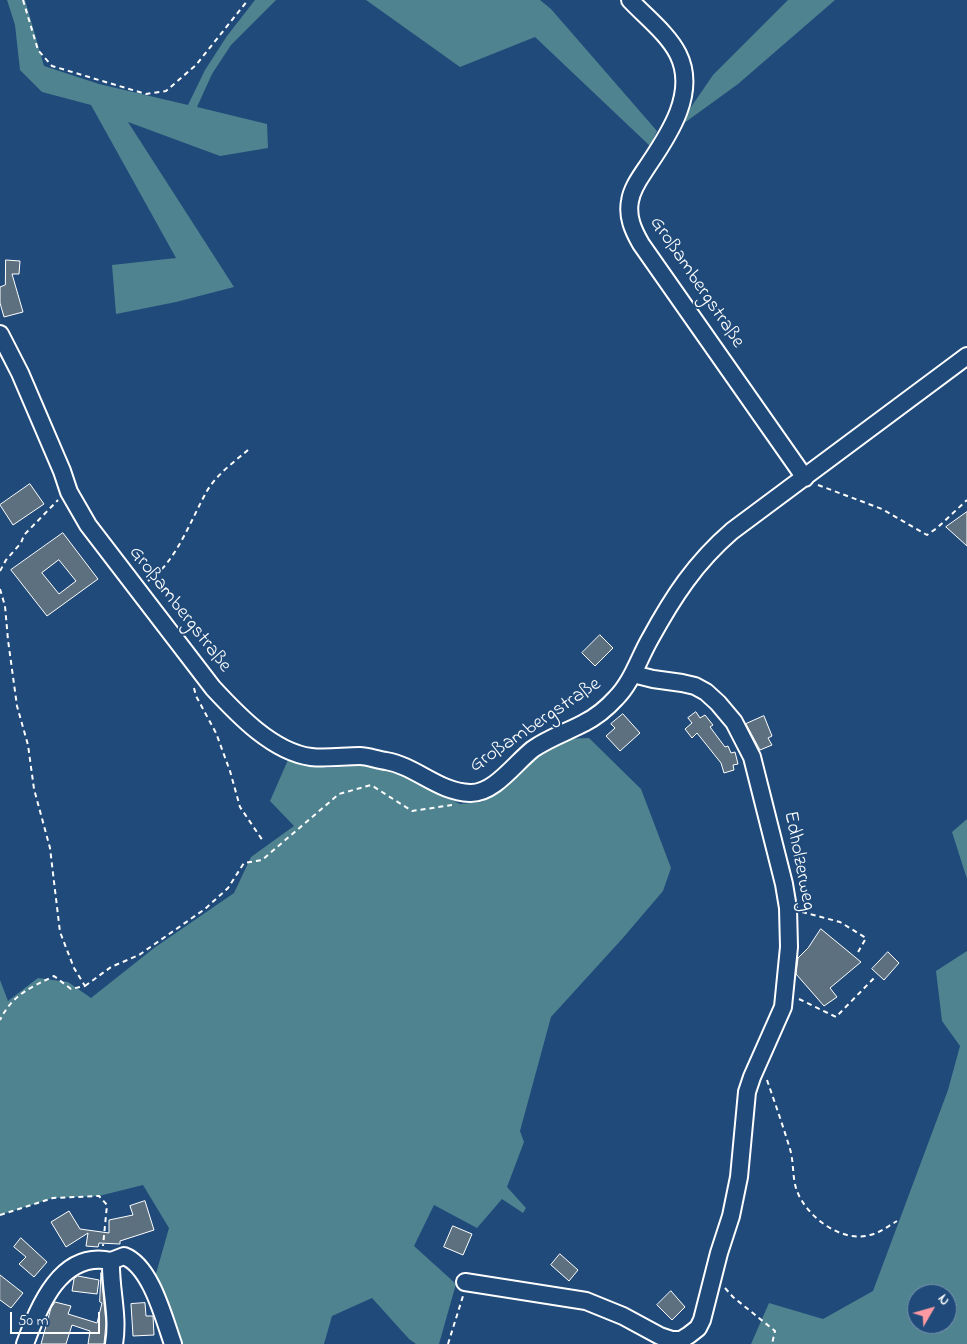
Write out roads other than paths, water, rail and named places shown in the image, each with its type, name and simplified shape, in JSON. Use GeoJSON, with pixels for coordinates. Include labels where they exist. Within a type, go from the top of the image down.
{"type":"FeatureCollection","features":[{"type":"Feature","properties":{"kind":"street","name":"Großambergstraße"},"geometry":{"type":"LineString","coordinates":[[630,0],[664,34],[678,53],[685,81],[680,105],[670,131],[632,191],[629,209],[632,226],[641,244],[805,478]]}},
{"type":"Feature","properties":{"kind":"street","name":"Großambergstraße"},"geometry":{"type":"LineString","coordinates":[[0,334],[20,373],[69,492],[88,525],[213,688],[233,710],[263,735],[288,750],[310,757],[363,756],[393,762],[450,791],[471,794],[484,791],[502,778],[534,749],[593,718],[618,697],[633,674],[668,606],[692,570],[717,544],[967,356]]}},
{"type":"Feature","properties":{"kind":"street","name":"Edholzerweg"},"geometry":{"type":"LineString","coordinates":[[465,1282],[586,1301],[623,1316],[660,1336],[672,1340],[681,1340],[698,1328],[705,1311],[713,1275],[736,1198],[747,1092],[783,1008],[789,947],[788,908],[782,875],[752,757],[734,722],[718,703],[706,692],[695,686],[633,674]]}},
{"type":"Feature","properties":{"kind":"street"},"geometry":{"type":"LineString","coordinates":[[25,1344],[39,1307],[58,1280],[77,1263],[124,1256],[130,1258],[138,1266],[148,1281],[159,1302],[173,1344]]}},
{"type":"Feature","properties":{"kind":"street"},"geometry":{"type":"LineString","coordinates":[[107,1260],[116,1330],[114,1344]]}}]}
